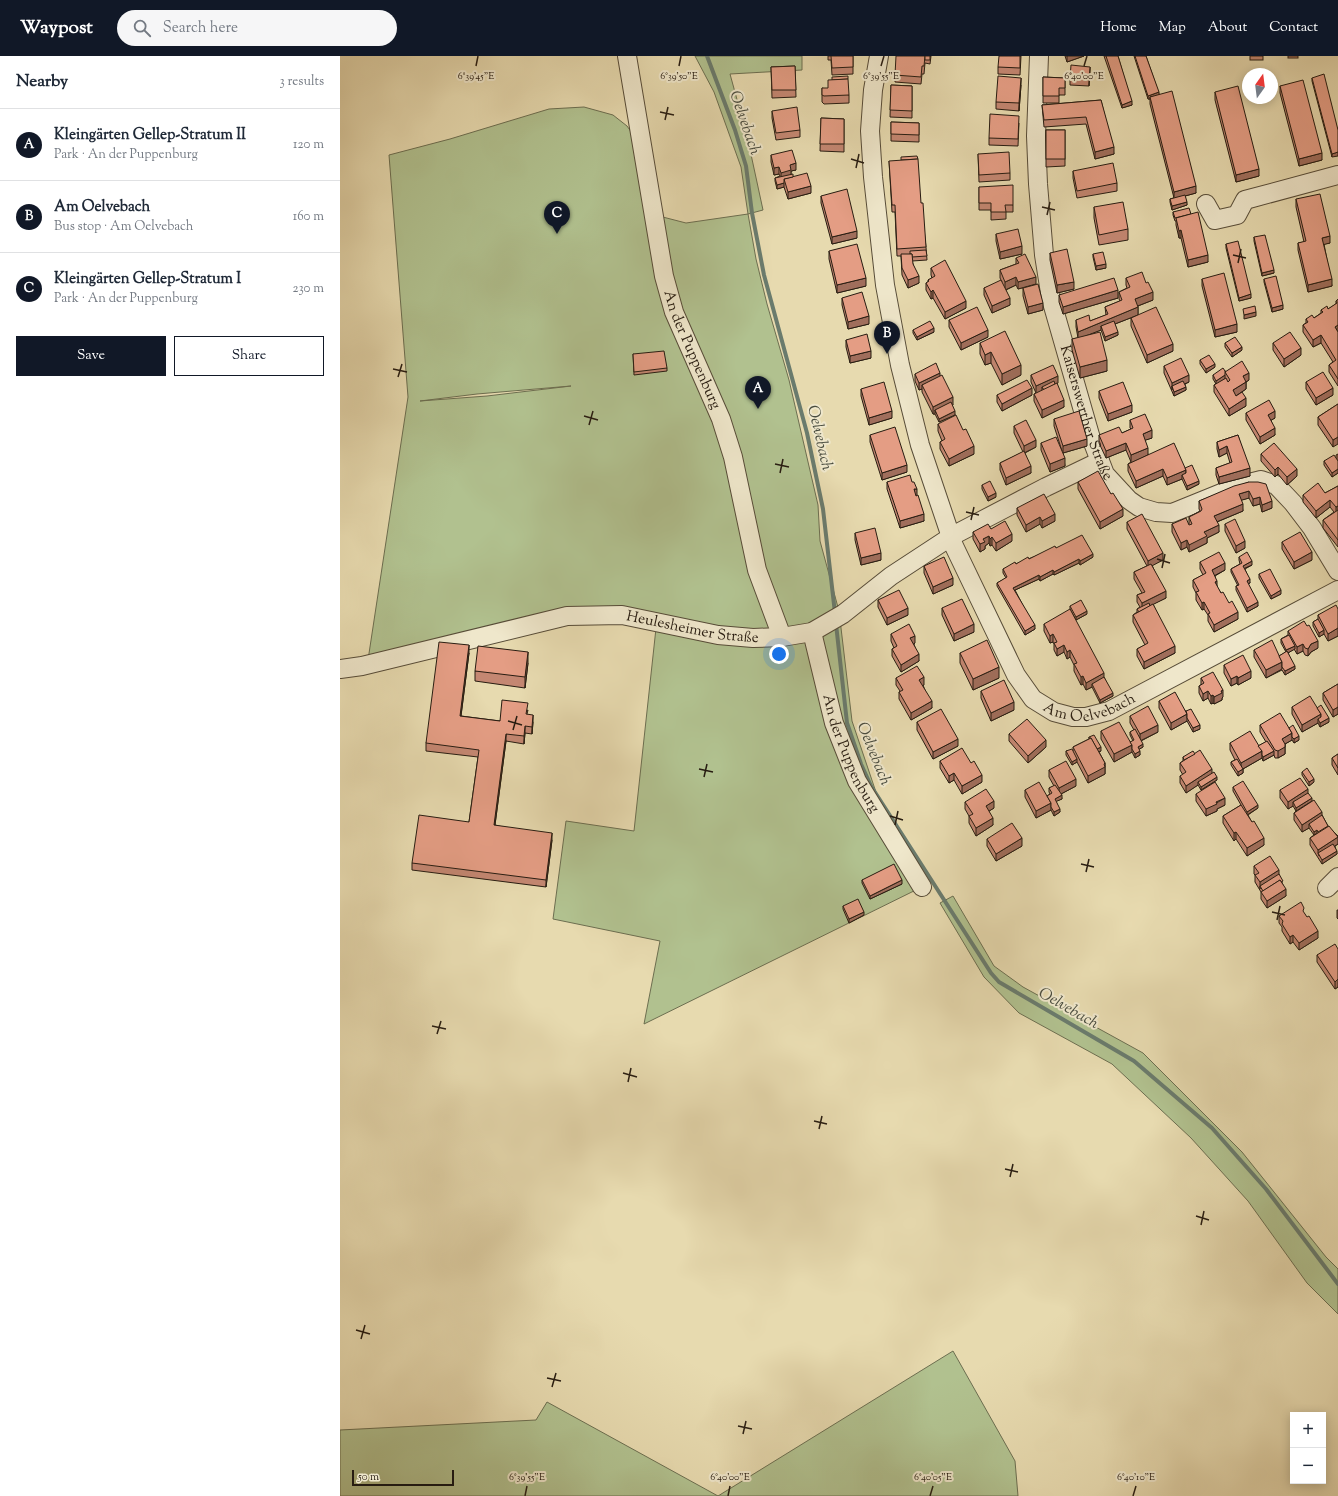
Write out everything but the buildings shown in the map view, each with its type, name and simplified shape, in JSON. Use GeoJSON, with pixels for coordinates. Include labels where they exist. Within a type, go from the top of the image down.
{"type":"FeatureCollection","features":[{"type":"Feature","properties":{"kind":"street","name":"An der Puppenburg"},"geometry":{"type":"LineString","coordinates":[[627,56],[664,276],[674,312],[721,419],[733,456],[757,570],[782,637]]}},
{"type":"Feature","properties":{"kind":"street","name":"Am Oelvebach"},"geometry":{"type":"LineString","coordinates":[[879,56],[873,90],[870,132],[873,177],[885,285],[900,365],[920,445],[952,536],[954,546],[1016,675],[1033,699],[1054,712],[1074,717],[1086,717],[1109,711],[1338,590]]}},
{"type":"Feature","properties":{"kind":"street","name":"Kaiserswerther Straße"},"geometry":{"type":"LineString","coordinates":[[1040,56],[1036,136],[1038,184],[1044,255],[1051,299],[1079,398],[1105,474],[1128,500],[1156,512],[1172,513],[1241,485],[1261,480],[1276,485],[1293,503],[1312,528],[1338,571]]}},
{"type":"Feature","properties":{"kind":"street"},"geometry":{"type":"LineString","coordinates":[[1206,204],[1215,220],[1237,215],[1245,200],[1338,175]]}},
{"type":"Feature","properties":{"kind":"street","name":"Heulesheimer Straße"},"geometry":{"type":"LineString","coordinates":[[340,669],[362,666],[567,616],[622,615],[718,635],[753,638],[782,637],[812,632],[835,618],[891,576],[952,536],[1046,487],[1100,461]]}},
{"type":"Feature","properties":{"kind":"street","name":"An der Puppenburg"},"geometry":{"type":"LineString","coordinates":[[812,632],[834,723],[857,781],[922,887]]}},
{"type":"Feature","properties":{"kind":"green space"},"geometry":{"type":"Polygon","coordinates":[[[695,56],[802,56],[802,70],[730,74],[747,136],[763,210],[748,214],[741,167],[714,92],[695,56]]]}},
{"type":"Feature","properties":{"kind":"green space"},"geometry":{"type":"Polygon","coordinates":[[[584,107],[613,115],[627,126],[637,140],[678,315],[655,215],[686,223],[748,214],[756,259],[767,304],[789,380],[818,505],[820,541],[839,611],[852,721],[881,807],[926,885],[644,1024],[660,941],[553,919],[566,821],[634,831],[657,619],[609,607],[368,660],[408,397],[389,155],[450,139],[549,109],[584,107]],[[571,386],[477,394],[420,401],[487,396],[571,386]]]}},
{"type":"Feature","properties":{"kind":"green space"},"geometry":{"type":"Polygon","coordinates":[[[953,896],[994,966],[1023,987],[1143,1053],[1242,1152],[1326,1257],[1338,1269],[1338,1314],[1307,1283],[1248,1201],[1191,1138],[1112,1064],[1019,1013],[984,977],[940,903],[953,896]]]}},
{"type":"Feature","properties":{"kind":"green space"},"geometry":{"type":"Polygon","coordinates":[[[953,1351],[1015,1461],[1018,1496],[718,1496],[953,1351]]]}},
{"type":"Feature","properties":{"kind":"green space"},"geometry":{"type":"Polygon","coordinates":[[[547,1402],[718,1496],[340,1496],[340,1430],[536,1420],[547,1402]]]}},
{"type":"Feature","properties":{"kind":"waterway","name":"Oelvebach"},"geometry":{"type":"LineString","coordinates":[[707,56],[735,130],[746,166],[752,213],[764,275],[807,433],[823,509],[835,613]]}},
{"type":"Feature","properties":{"kind":"waterway","name":"Oelvebach"},"geometry":{"type":"LineString","coordinates":[[836,624],[847,723],[861,764],[871,786],[991,973],[999,982],[1134,1061],[1212,1128],[1266,1189],[1338,1284]]}},
{"type":"Feature","properties":{"kind":"place","name":"Kleingärten Gellep-Stratum I"},"geometry":{"type":"Point","coordinates":[557,234]}},
{"type":"Feature","properties":{"kind":"place","name":"Am Oelvebach"},"geometry":{"type":"Point","coordinates":[887,354]}},
{"type":"Feature","properties":{"kind":"place","name":"Kleingärten Gellep-Stratum II"},"geometry":{"type":"Point","coordinates":[758,409]}}]}
